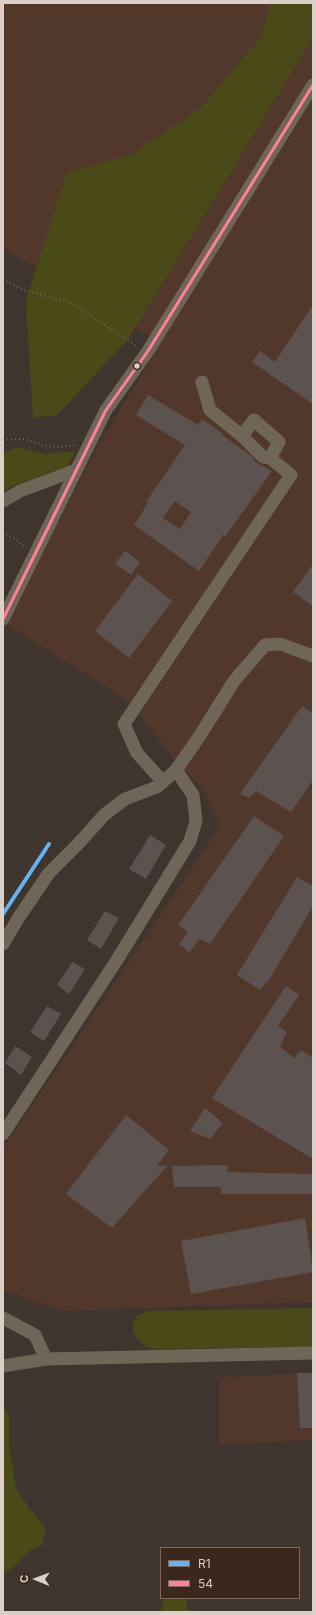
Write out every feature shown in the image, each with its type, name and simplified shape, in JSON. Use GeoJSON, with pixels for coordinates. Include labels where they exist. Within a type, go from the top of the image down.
{"type":"FeatureCollection","features":[{"type":"Feature","properties":{"kind":"street"},"geometry":{"type":"LineString","coordinates":[[3,619],[106,410],[148,351],[313,86]]}},
{"type":"Feature","properties":{"kind":"street"},"geometry":{"type":"LineString","coordinates":[[163,782],[137,753],[124,724],[291,475],[270,458],[263,457],[242,436],[210,410],[202,382]]}},
{"type":"Feature","properties":{"kind":"street"},"geometry":{"type":"LineString","coordinates":[[242,436],[254,420],[279,442],[270,458]]}},
{"type":"Feature","properties":{"kind":"street"},"geometry":{"type":"LineString","coordinates":[[3,501],[20,491],[76,470]]}},
{"type":"Feature","properties":{"kind":"street"},"geometry":{"type":"LineString","coordinates":[[3,944],[19,917],[49,873],[104,815],[125,799],[157,787],[176,770],[199,737],[234,681],[265,645],[280,644],[313,656]]}},
{"type":"Feature","properties":{"kind":"street"},"geometry":{"type":"LineString","coordinates":[[3,1134],[117,960],[190,841],[196,821],[193,795],[176,770]]}},
{"type":"Feature","properties":{"kind":"street"},"geometry":{"type":"LineString","coordinates":[[3,1318],[35,1335],[46,1359]]}},
{"type":"Feature","properties":{"kind":"street"},"geometry":{"type":"LineString","coordinates":[[3,1366],[46,1359],[313,1353]]}},
{"type":"Feature","properties":{"kind":"path"},"geometry":{"type":"LineString","coordinates":[[3,280],[24,290],[69,302],[139,348],[148,351]]}},
{"type":"Feature","properties":{"kind":"path"},"geometry":{"type":"LineString","coordinates":[[3,440],[25,439],[46,446],[59,447],[89,444]]}},
{"type":"Feature","properties":{"kind":"path"},"geometry":{"type":"LineString","coordinates":[[3,532],[14,538],[34,555]]}},
{"type":"Feature","properties":{"kind":"shaded area"},"geometry":{"type":"Polygon","coordinates":[[[3,3],[313,3],[313,1302],[64,1311],[3,1290],[3,1148],[220,826],[202,787],[184,770],[158,739],[133,704],[6,624],[98,446],[161,343],[3,248],[3,3]]]}},
{"type":"Feature","properties":{"kind":"shaded area"},"geometry":{"type":"Polygon","coordinates":[[[271,3],[313,3],[313,37],[129,338],[57,415],[33,418],[26,301],[67,172],[129,156],[200,109],[261,37],[271,3]]]}},
{"type":"Feature","properties":{"kind":"shaded area"},"geometry":{"type":"Polygon","coordinates":[[[18,447],[45,454],[76,451],[67,466],[13,486],[3,492],[3,453],[18,447]]]}},
{"type":"Feature","properties":{"kind":"shaded area"},"geometry":{"type":"Polygon","coordinates":[[[313,1308],[313,1347],[154,1349],[147,1347],[138,1340],[133,1332],[133,1322],[136,1316],[149,1311],[313,1308]]]}},
{"type":"Feature","properties":{"kind":"shaded area"},"geometry":{"type":"Polygon","coordinates":[[[313,1373],[313,1440],[219,1444],[219,1377],[313,1373]]]}},
{"type":"Feature","properties":{"kind":"shaded area"},"geometry":{"type":"Polygon","coordinates":[[[3,1404],[9,1417],[9,1446],[16,1488],[29,1508],[46,1529],[42,1545],[29,1551],[12,1569],[3,1572],[3,1404]]]}},
{"type":"Feature","properties":{"kind":"shaded area"},"geometry":{"type":"Polygon","coordinates":[[[165,1599],[186,1599],[187,1610],[218,1612],[161,1612],[165,1599]]]}},
{"type":"Feature","properties":{"kind":"building"},"geometry":{"type":"Polygon","coordinates":[[[313,305],[313,404],[252,362],[260,351],[275,362],[313,305]]]}},
{"type":"Feature","properties":{"kind":"building"},"geometry":{"type":"Polygon","coordinates":[[[148,395],[198,425],[202,419],[250,455],[257,463],[272,471],[225,537],[223,535],[199,571],[134,525],[148,503],[146,502],[185,445],[136,415],[148,395]],[[175,501],[163,518],[180,529],[191,512],[175,501]]]}},
{"type":"Feature","properties":{"kind":"building"},"geometry":{"type":"Polygon","coordinates":[[[125,551],[140,562],[131,575],[115,564],[125,551]]]}},
{"type":"Feature","properties":{"kind":"building"},"geometry":{"type":"Polygon","coordinates":[[[313,564],[313,606],[293,592],[313,564]]]}},
{"type":"Feature","properties":{"kind":"building"},"geometry":{"type":"Polygon","coordinates":[[[138,574],[172,601],[129,658],[95,631],[138,574]]]}},
{"type":"Feature","properties":{"kind":"building"},"geometry":{"type":"Polygon","coordinates":[[[302,706],[313,713],[313,780],[291,812],[256,791],[249,798],[240,794],[302,706]]]}},
{"type":"Feature","properties":{"kind":"building"},"geometry":{"type":"Polygon","coordinates":[[[254,816],[284,836],[210,944],[200,939],[189,952],[179,944],[188,932],[178,925],[254,816]]]}},
{"type":"Feature","properties":{"kind":"building"},"geometry":{"type":"Polygon","coordinates":[[[150,835],[166,845],[146,879],[129,869],[150,835]]]}},
{"type":"Feature","properties":{"kind":"building"},"geometry":{"type":"Polygon","coordinates":[[[297,877],[313,886],[313,906],[269,980],[260,990],[237,975],[297,877]]]}},
{"type":"Feature","properties":{"kind":"building"},"geometry":{"type":"Polygon","coordinates":[[[105,911],[119,918],[101,949],[87,940],[105,911]]]}},
{"type":"Feature","properties":{"kind":"building"},"geometry":{"type":"Polygon","coordinates":[[[72,962],[85,969],[69,994],[57,985],[72,962]]]}},
{"type":"Feature","properties":{"kind":"building"},"geometry":{"type":"Polygon","coordinates":[[[286,986],[299,995],[278,1026],[287,1032],[280,1047],[294,1058],[301,1050],[313,1058],[313,1159],[212,1098],[286,986]]]}},
{"type":"Feature","properties":{"kind":"building"},"geometry":{"type":"Polygon","coordinates":[[[47,1006],[61,1014],[44,1041],[30,1032],[47,1006]]]}},
{"type":"Feature","properties":{"kind":"building"},"geometry":{"type":"Polygon","coordinates":[[[15,1046],[32,1057],[21,1075],[5,1063],[15,1046]]]}},
{"type":"Feature","properties":{"kind":"building"},"geometry":{"type":"Polygon","coordinates":[[[205,1108],[223,1123],[210,1139],[190,1131],[205,1108]]]}},
{"type":"Feature","properties":{"kind":"building"},"geometry":{"type":"Polygon","coordinates":[[[126,1115],[169,1150],[157,1166],[167,1166],[112,1228],[66,1194],[126,1115]]]}},
{"type":"Feature","properties":{"kind":"building"},"geometry":{"type":"Polygon","coordinates":[[[228,1165],[227,1172],[313,1174],[313,1194],[221,1194],[221,1187],[174,1187],[172,1166],[228,1165]]]}},
{"type":"Feature","properties":{"kind":"building"},"geometry":{"type":"Polygon","coordinates":[[[305,1218],[313,1272],[191,1294],[181,1241],[305,1218]]]}},
{"type":"Feature","properties":{"kind":"building"},"geometry":{"type":"Polygon","coordinates":[[[297,1373],[313,1373],[313,1428],[300,1428],[297,1373]]]}},
{"type":"Feature","properties":{"kind":"transit line","name":"54"},"geometry":{"type":"LineString","coordinates":[[3,619],[106,410],[148,351],[313,85]]}},
{"type":"Feature","properties":{"kind":"transit line","name":"R1"},"geometry":{"type":"LineString","coordinates":[[3,914],[49,844]]}}]}
